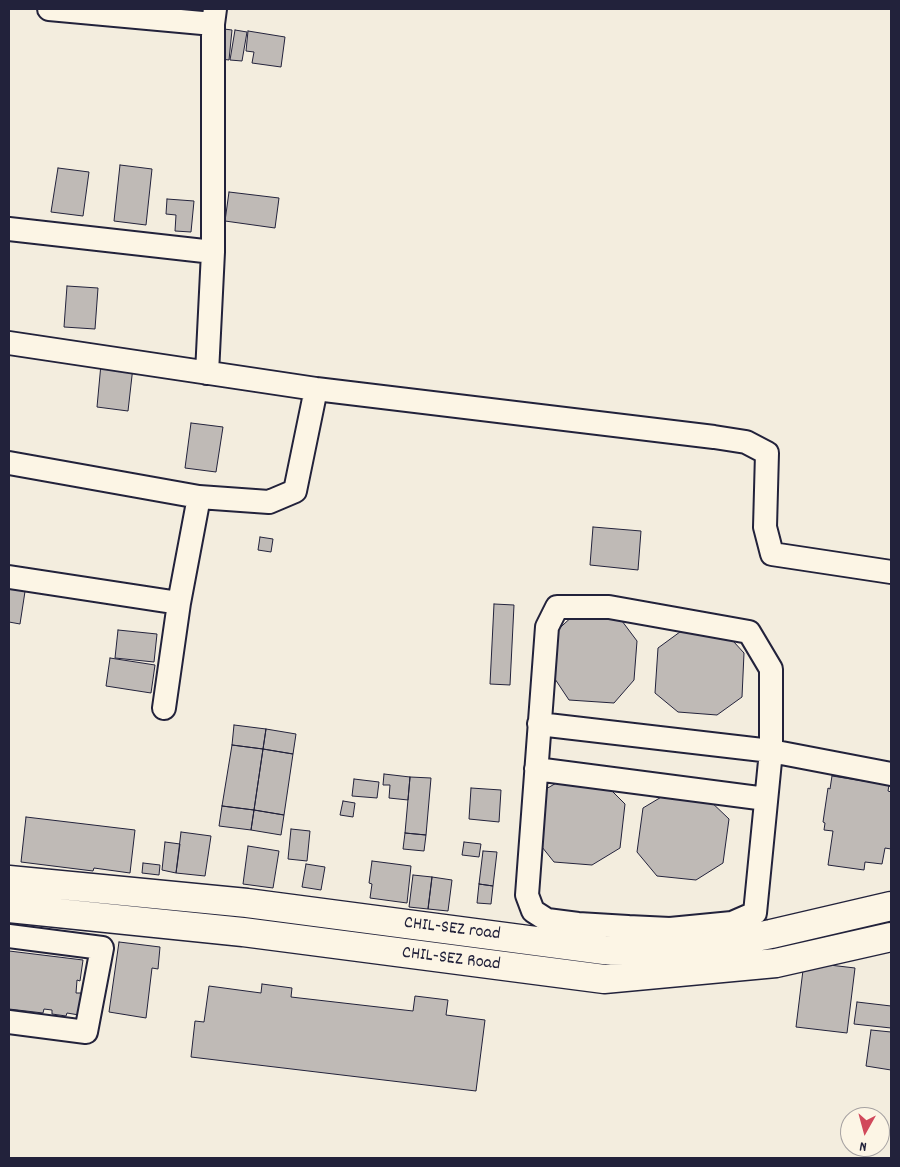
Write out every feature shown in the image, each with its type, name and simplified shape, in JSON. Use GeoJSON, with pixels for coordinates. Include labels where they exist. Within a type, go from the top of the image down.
{"type":"FeatureCollection","features":[{"type":"Feature","properties":{"kind":"street"},"geometry":{"type":"LineString","coordinates":[[49,9],[214,17],[213,252],[207,372]]}},
{"type":"Feature","properties":{"kind":"street"},"geometry":{"type":"LineString","coordinates":[[9,229],[213,252]]}},
{"type":"Feature","properties":{"kind":"street"},"geometry":{"type":"LineString","coordinates":[[9,343],[316,389],[746,442],[767,453],[764,527],[772,554],[891,572]]}},
{"type":"Feature","properties":{"kind":"street"},"geometry":{"type":"LineString","coordinates":[[9,463],[199,497],[269,502],[296,491],[316,389]]}},
{"type":"Feature","properties":{"kind":"street"},"geometry":{"type":"LineString","coordinates":[[164,708],[179,603],[199,497]]}},
{"type":"Feature","properties":{"kind":"street"},"geometry":{"type":"LineString","coordinates":[[9,576],[179,603]]}},
{"type":"Feature","properties":{"kind":"street"},"geometry":{"type":"LineString","coordinates":[[557,607],[609,607],[749,632],[770,669],[771,751],[755,913],[732,923],[670,929],[627,938],[578,924],[547,920],[533,911],[527,896],[539,724],[547,627],[557,607]]}},
{"type":"Feature","properties":{"kind":"street"},"geometry":{"type":"LineString","coordinates":[[539,724],[771,751],[891,774]]}},
{"type":"Feature","properties":{"kind":"street"},"geometry":{"type":"LineString","coordinates":[[536,768],[766,799]]}},
{"type":"Feature","properties":{"kind":"street","name":"CHIL-SEZ road"},"geometry":{"type":"LineString","coordinates":[[9,880],[247,903],[604,950],[627,938],[687,951],[772,934],[891,906]]}},
{"type":"Feature","properties":{"kind":"street","name":"CHIL-SEZ Road"},"geometry":{"type":"LineString","coordinates":[[9,908],[243,932],[604,979],[776,963],[891,937]]}},
{"type":"Feature","properties":{"kind":"street"},"geometry":{"type":"LineString","coordinates":[[9,936],[102,948],[86,1032],[9,1022]]}},
{"type":"Feature","properties":{"kind":"building"},"geometry":{"type":"Polygon","coordinates":[[[224,29],[232,30],[229,60],[221,59],[224,29]]]}},
{"type":"Feature","properties":{"kind":"building"},"geometry":{"type":"Polygon","coordinates":[[[235,30],[247,32],[242,61],[230,60],[235,30]]]}},
{"type":"Feature","properties":{"kind":"building"},"geometry":{"type":"Polygon","coordinates":[[[248,31],[285,37],[281,67],[252,63],[254,52],[246,51],[248,31]]]}},
{"type":"Feature","properties":{"kind":"building"},"geometry":{"type":"Polygon","coordinates":[[[120,165],[152,169],[146,225],[114,221],[120,165]]]}},
{"type":"Feature","properties":{"kind":"building"},"geometry":{"type":"Polygon","coordinates":[[[58,168],[89,172],[83,216],[51,212],[58,168]]]}},
{"type":"Feature","properties":{"kind":"building"},"geometry":{"type":"Polygon","coordinates":[[[229,192],[279,198],[275,228],[225,221],[229,192]]]}},
{"type":"Feature","properties":{"kind":"building"},"geometry":{"type":"Polygon","coordinates":[[[167,199],[194,201],[191,232],[175,231],[176,215],[166,214],[167,199]]]}},
{"type":"Feature","properties":{"kind":"building"},"geometry":{"type":"Polygon","coordinates":[[[67,286],[98,288],[95,329],[64,327],[67,286]]]}},
{"type":"Feature","properties":{"kind":"building"},"geometry":{"type":"Polygon","coordinates":[[[101,364],[133,367],[128,411],[97,407],[101,364]]]}},
{"type":"Feature","properties":{"kind":"building"},"geometry":{"type":"Polygon","coordinates":[[[191,423],[223,427],[216,472],[185,468],[191,423]]]}},
{"type":"Feature","properties":{"kind":"building"},"geometry":{"type":"Polygon","coordinates":[[[593,527],[641,531],[638,570],[590,565],[593,527]]]}},
{"type":"Feature","properties":{"kind":"building"},"geometry":{"type":"Polygon","coordinates":[[[260,537],[273,539],[271,552],[258,550],[260,537]]]}},
{"type":"Feature","properties":{"kind":"building"},"geometry":{"type":"Polygon","coordinates":[[[9,582],[26,585],[20,624],[9,622],[9,582]]]}},
{"type":"Feature","properties":{"kind":"building"},"geometry":{"type":"Polygon","coordinates":[[[494,604],[514,605],[510,685],[490,684],[494,604]]]}},
{"type":"Feature","properties":{"kind":"building"},"geometry":{"type":"Polygon","coordinates":[[[575,614],[619,617],[637,641],[634,680],[614,703],[569,700],[551,673],[552,635],[575,614]]]}},
{"type":"Feature","properties":{"kind":"building"},"geometry":{"type":"Polygon","coordinates":[[[684,629],[723,630],[744,653],[742,697],[717,715],[678,712],[655,693],[658,648],[684,629]]]}},
{"type":"Feature","properties":{"kind":"building"},"geometry":{"type":"Polygon","coordinates":[[[118,630],[157,634],[154,662],[115,658],[118,630]]]}},
{"type":"Feature","properties":{"kind":"building"},"geometry":{"type":"Polygon","coordinates":[[[110,658],[155,665],[151,693],[106,686],[110,658]]]}},
{"type":"Feature","properties":{"kind":"building"},"geometry":{"type":"Polygon","coordinates":[[[234,725],[266,729],[263,749],[232,745],[234,725]]]}},
{"type":"Feature","properties":{"kind":"building"},"geometry":{"type":"Polygon","coordinates":[[[266,729],[296,734],[293,754],[263,749],[266,729]]]}},
{"type":"Feature","properties":{"kind":"building"},"geometry":{"type":"Polygon","coordinates":[[[232,745],[263,749],[254,810],[222,806],[232,745]]]}},
{"type":"Feature","properties":{"kind":"building"},"geometry":{"type":"Polygon","coordinates":[[[263,749],[293,754],[284,815],[254,810],[263,749]]]}},
{"type":"Feature","properties":{"kind":"building"},"geometry":{"type":"Polygon","coordinates":[[[384,774],[410,777],[408,800],[389,798],[390,785],[383,785],[384,774]]]}},
{"type":"Feature","properties":{"kind":"building"},"geometry":{"type":"Polygon","coordinates":[[[832,776],[889,785],[888,791],[891,792],[891,849],[885,848],[882,864],[865,862],[864,870],[828,865],[833,831],[824,830],[825,823],[823,822],[828,788],[830,789],[832,776]]]}},
{"type":"Feature","properties":{"kind":"building"},"geometry":{"type":"Polygon","coordinates":[[[410,777],[431,778],[426,835],[405,833],[410,777]]]}},
{"type":"Feature","properties":{"kind":"building"},"geometry":{"type":"Polygon","coordinates":[[[565,778],[604,783],[625,804],[620,848],[592,865],[554,862],[534,837],[539,793],[565,778]]]}},
{"type":"Feature","properties":{"kind":"building"},"geometry":{"type":"Polygon","coordinates":[[[354,779],[379,782],[377,798],[352,796],[354,779]]]}},
{"type":"Feature","properties":{"kind":"building"},"geometry":{"type":"Polygon","coordinates":[[[471,788],[501,790],[499,822],[469,819],[471,788]]]}},
{"type":"Feature","properties":{"kind":"building"},"geometry":{"type":"Polygon","coordinates":[[[668,793],[707,798],[729,819],[723,863],[696,880],[657,876],[637,852],[643,808],[668,793]]]}},
{"type":"Feature","properties":{"kind":"building"},"geometry":{"type":"Polygon","coordinates":[[[343,801],[355,803],[353,817],[340,815],[343,801]]]}},
{"type":"Feature","properties":{"kind":"building"},"geometry":{"type":"Polygon","coordinates":[[[222,806],[254,810],[251,830],[219,826],[222,806]]]}},
{"type":"Feature","properties":{"kind":"building"},"geometry":{"type":"Polygon","coordinates":[[[254,810],[284,815],[281,835],[251,830],[254,810]]]}},
{"type":"Feature","properties":{"kind":"building"},"geometry":{"type":"Polygon","coordinates":[[[26,817],[135,830],[130,873],[94,868],[93,871],[21,862],[26,817]]]}},
{"type":"Feature","properties":{"kind":"building"},"geometry":{"type":"Polygon","coordinates":[[[291,829],[310,831],[307,861],[288,859],[291,829]]]}},
{"type":"Feature","properties":{"kind":"building"},"geometry":{"type":"Polygon","coordinates":[[[181,832],[211,836],[205,876],[176,873],[181,832]]]}},
{"type":"Feature","properties":{"kind":"building"},"geometry":{"type":"Polygon","coordinates":[[[405,833],[426,835],[424,851],[403,849],[405,833]]]}},
{"type":"Feature","properties":{"kind":"building"},"geometry":{"type":"Polygon","coordinates":[[[165,842],[180,844],[176,873],[162,870],[165,842]]]}},
{"type":"Feature","properties":{"kind":"building"},"geometry":{"type":"Polygon","coordinates":[[[464,842],[481,844],[479,857],[462,855],[464,842]]]}},
{"type":"Feature","properties":{"kind":"building"},"geometry":{"type":"Polygon","coordinates":[[[248,846],[279,851],[273,888],[243,884],[248,846]]]}},
{"type":"Feature","properties":{"kind":"building"},"geometry":{"type":"Polygon","coordinates":[[[483,851],[497,852],[493,886],[479,884],[483,851]]]}},
{"type":"Feature","properties":{"kind":"building"},"geometry":{"type":"Polygon","coordinates":[[[372,861],[411,866],[407,903],[370,898],[372,884],[369,883],[372,861]]]}},
{"type":"Feature","properties":{"kind":"building"},"geometry":{"type":"Polygon","coordinates":[[[143,863],[160,865],[159,875],[142,873],[143,863]]]}},
{"type":"Feature","properties":{"kind":"building"},"geometry":{"type":"Polygon","coordinates":[[[306,864],[325,867],[321,890],[302,887],[306,864]]]}},
{"type":"Feature","properties":{"kind":"building"},"geometry":{"type":"Polygon","coordinates":[[[413,875],[432,877],[428,909],[409,907],[413,875]]]}},
{"type":"Feature","properties":{"kind":"building"},"geometry":{"type":"Polygon","coordinates":[[[432,877],[452,880],[448,911],[428,909],[432,877]]]}},
{"type":"Feature","properties":{"kind":"building"},"geometry":{"type":"Polygon","coordinates":[[[479,884],[493,886],[491,904],[477,903],[479,884]]]}},
{"type":"Feature","properties":{"kind":"building"},"geometry":{"type":"Polygon","coordinates":[[[119,942],[160,947],[158,969],[152,968],[146,1018],[109,1012],[119,942]]]}},
{"type":"Feature","properties":{"kind":"building"},"geometry":{"type":"Polygon","coordinates":[[[9,951],[83,960],[80,981],[77,980],[76,993],[82,993],[79,1015],[67,1013],[66,1016],[52,1014],[52,1010],[44,1009],[43,1013],[9,1009],[9,951]]]}},
{"type":"Feature","properties":{"kind":"building"},"geometry":{"type":"Polygon","coordinates":[[[804,962],[855,968],[847,1033],[796,1027],[804,962]]]}},
{"type":"Feature","properties":{"kind":"building"},"geometry":{"type":"Polygon","coordinates":[[[262,984],[292,988],[291,997],[413,1011],[415,996],[448,1000],[446,1015],[485,1020],[476,1091],[191,1057],[195,1021],[204,1022],[209,986],[261,993],[262,984]]]}},
{"type":"Feature","properties":{"kind":"building"},"geometry":{"type":"Polygon","coordinates":[[[857,1002],[891,1006],[891,1028],[854,1024],[857,1002]]]}},
{"type":"Feature","properties":{"kind":"building"},"geometry":{"type":"Polygon","coordinates":[[[871,1030],[891,1032],[891,1070],[866,1066],[871,1030]]]}}]}
